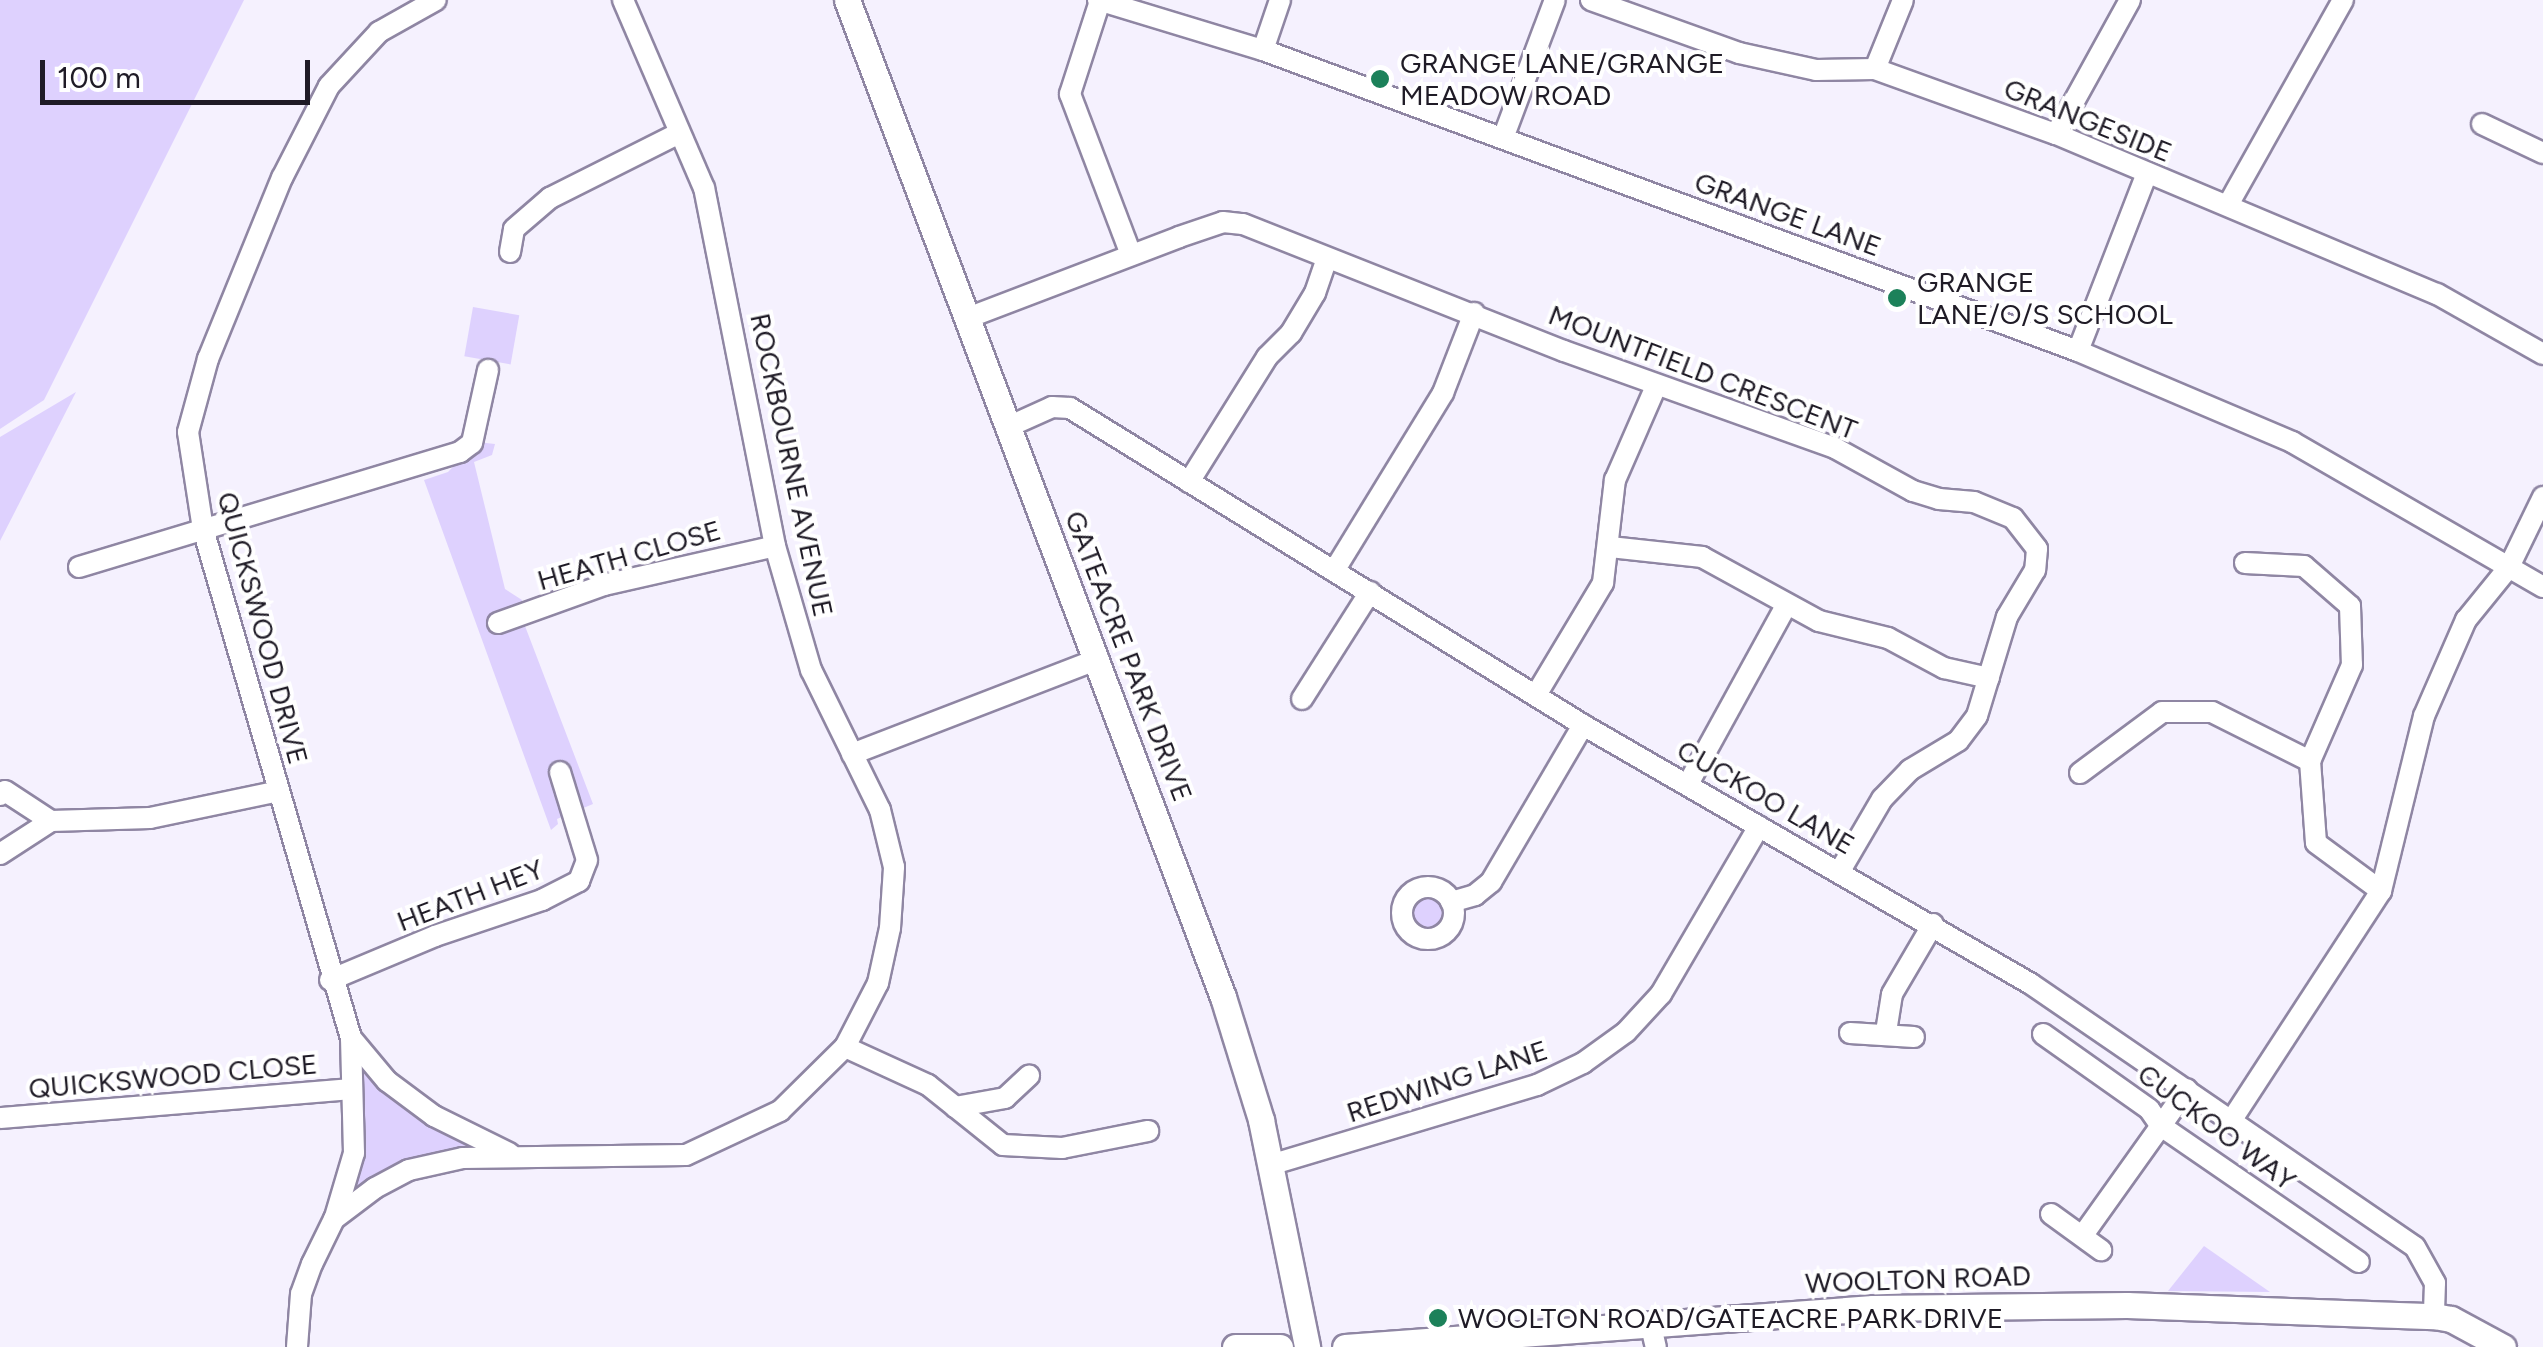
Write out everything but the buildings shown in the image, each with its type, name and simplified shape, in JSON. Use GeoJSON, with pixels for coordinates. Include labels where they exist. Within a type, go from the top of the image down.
{"type":"FeatureCollection","features":[{"type":"Feature","properties":{"kind":"street","name":"QUICKSWOOD DRIVE"},"geometry":{"type":"LineString","coordinates":[[334,1219],[354,1153],[350,1038],[330,980],[202,529],[188,432],[208,359],[282,178],[330,86],[379,32],[436,0]]}},
{"type":"Feature","properties":{"kind":"street","name":"ROCKBOURNE AVENUE"},"geometry":{"type":"LineString","coordinates":[[334,1219],[409,1170],[445,1160],[686,1155],[780,1111],[845,1047],[878,982],[890,928],[894,867],[880,810],[811,670],[776,546],[704,188],[677,134],[623,0]]}},
{"type":"Feature","properties":{"kind":"street","name":"GATEACRE PARK DRIVE"},"geometry":{"type":"LineString","coordinates":[[847,0],[970,317],[1223,997],[1270,1165],[1307,1347]]}},
{"type":"Feature","properties":{"kind":"street"},"geometry":{"type":"LineString","coordinates":[[1099,0],[1070,94],[1131,254]]}},
{"type":"Feature","properties":{"kind":"street","name":"GRANGE LANE"},"geometry":{"type":"LineString","coordinates":[[1099,0],[1263,50],[2078,351],[2292,442],[2543,587]]}},
{"type":"Feature","properties":{"kind":"street"},"geometry":{"type":"LineString","coordinates":[[1263,50],[1280,0]]}},
{"type":"Feature","properties":{"kind":"street"},"geometry":{"type":"LineString","coordinates":[[1503,138],[1556,0]]}},
{"type":"Feature","properties":{"kind":"street","name":"GRANGESIDE"},"geometry":{"type":"LineString","coordinates":[[1591,0],[1740,53],[1816,70],[1875,69],[2056,134],[2437,294],[2543,354]]}},
{"type":"Feature","properties":{"kind":"street"},"geometry":{"type":"LineString","coordinates":[[1875,69],[1903,0]]}},
{"type":"Feature","properties":{"kind":"street"},"geometry":{"type":"LineString","coordinates":[[2056,134],[2130,0]]}},
{"type":"Feature","properties":{"kind":"street"},"geometry":{"type":"LineString","coordinates":[[2228,205],[2343,0]]}},
{"type":"Feature","properties":{"kind":"street"},"geometry":{"type":"LineString","coordinates":[[2482,124],[2543,154]]}},
{"type":"Feature","properties":{"kind":"street"},"geometry":{"type":"LineString","coordinates":[[510,252],[514,229],[550,198],[677,134]]}},
{"type":"Feature","properties":{"kind":"street"},"geometry":{"type":"LineString","coordinates":[[2078,351],[2147,173]]}},
{"type":"Feature","properties":{"kind":"street","name":"MOUNTFIELD CRESCENT"},"geometry":{"type":"LineString","coordinates":[[970,317],[1223,222],[1242,224],[1656,386],[1835,448],[1913,491],[1938,499],[1974,502],[2013,518],[2037,548],[2035,570],[2007,617],[1977,716],[1958,741],[1910,770],[1882,799],[1840,872]]}},
{"type":"Feature","properties":{"kind":"street"},"geometry":{"type":"LineString","coordinates":[[1189,482],[1267,357],[1290,332],[1315,293],[1327,258]]}},
{"type":"Feature","properties":{"kind":"street"},"geometry":{"type":"LineString","coordinates":[[1334,571],[1442,393],[1474,313]]}},
{"type":"Feature","properties":{"kind":"street"},"geometry":{"type":"LineString","coordinates":[[79,568],[460,452],[472,443],[488,370]]}},
{"type":"Feature","properties":{"kind":"street"},"geometry":{"type":"LineString","coordinates":[[1536,695],[1603,583],[1615,480],[1656,386]]}},
{"type":"Feature","properties":{"kind":"street","name":"CUCKOO LANE"},"geometry":{"type":"LineString","coordinates":[[1010,426],[1052,406],[1070,408],[1583,725],[1933,924],[2233,1118],[2416,1247],[2435,1283],[2434,1316]]}},
{"type":"Feature","properties":{"kind":"street"},"geometry":{"type":"LineString","coordinates":[[2233,1118],[2381,891],[2424,716],[2466,620],[2508,567],[2543,497]]}},
{"type":"Feature","properties":{"kind":"street","name":"HEATH CLOSE"},"geometry":{"type":"LineString","coordinates":[[498,624],[604,586],[776,546]]}},
{"type":"Feature","properties":{"kind":"street"},"geometry":{"type":"LineString","coordinates":[[1610,548],[1702,556],[1820,621],[1888,638],[1944,668],[1988,678]]}},
{"type":"Feature","properties":{"kind":"street"},"geometry":{"type":"LineString","coordinates":[[2245,563],[2304,566],[2350,606],[2352,666],[2310,762],[2316,843],[2381,891]]}},
{"type":"Feature","properties":{"kind":"street"},"geometry":{"type":"LineString","coordinates":[[1302,699],[1370,592]]}},
{"type":"Feature","properties":{"kind":"street"},"geometry":{"type":"LineString","coordinates":[[1688,784],[1787,604]]}},
{"type":"Feature","properties":{"kind":"street"},"geometry":{"type":"LineString","coordinates":[[852,754],[1098,659]]}},
{"type":"Feature","properties":{"kind":"street"},"geometry":{"type":"LineString","coordinates":[[2080,773],[2162,712],[2212,712],[2310,762]]}},
{"type":"Feature","properties":{"kind":"street"},"geometry":{"type":"LineString","coordinates":[[1452,902],[1475,894],[1491,882],[1583,725]]}},
{"type":"Feature","properties":{"kind":"street","name":"HEATH HEY"},"geometry":{"type":"LineString","coordinates":[[330,980],[435,936],[542,900],[579,881],[587,860],[560,772]]}},
{"type":"Feature","properties":{"kind":"street"},"geometry":{"type":"LineString","coordinates":[[0,795],[5,791],[51,821]]}},
{"type":"Feature","properties":{"kind":"street"},"geometry":{"type":"LineString","coordinates":[[0,854],[51,821],[150,818],[279,791]]}},
{"type":"Feature","properties":{"kind":"street","name":"REDWING LANE"},"geometry":{"type":"LineString","coordinates":[[1270,1165],[1537,1085],[1583,1063],[1626,1032],[1661,994],[1759,826]]}},
{"type":"Feature","properties":{"kind":"street"},"geometry":{"type":"LineString","coordinates":[[1886,1032],[1892,994],[1933,924]]}},
{"type":"Feature","properties":{"kind":"street"},"geometry":{"type":"LineString","coordinates":[[1850,1034],[1886,1032],[1914,1036]]}},
{"type":"Feature","properties":{"kind":"street","name":"CUCKOO WAY"},"geometry":{"type":"LineString","coordinates":[[2044,1034],[2149,1109],[2160,1126],[2359,1262]]}},
{"type":"Feature","properties":{"kind":"street","name":"ROCKBOURNE AVENUE"},"geometry":{"type":"LineString","coordinates":[[350,1038],[387,1081],[434,1116],[515,1156]]}},
{"type":"Feature","properties":{"kind":"street"},"geometry":{"type":"LineString","coordinates":[[845,1047],[928,1085],[1003,1144],[1062,1148],[1148,1131]]}},
{"type":"Feature","properties":{"kind":"street"},"geometry":{"type":"LineString","coordinates":[[955,1107],[1006,1098],[1029,1076]]}},
{"type":"Feature","properties":{"kind":"street","name":"QUICKSWOOD CLOSE"},"geometry":{"type":"LineString","coordinates":[[0,1118],[351,1089]]}},
{"type":"Feature","properties":{"kind":"street"},"geometry":{"type":"LineString","coordinates":[[2084,1235],[2187,1089]]}},
{"type":"Feature","properties":{"kind":"street"},"geometry":{"type":"LineString","coordinates":[[2051,1214],[2102,1250]]}},
{"type":"Feature","properties":{"kind":"street"},"geometry":{"type":"LineString","coordinates":[[297,1347],[301,1294],[334,1219]]}},
{"type":"Feature","properties":{"kind":"street","name":"WOOLTON ROAD"},"geometry":{"type":"LineString","coordinates":[[1345,1347],[1653,1335],[1872,1308],[2083,1305],[2434,1316]]}},
{"type":"Feature","properties":{"kind":"street"},"geometry":{"type":"LineString","coordinates":[[2434,1316],[2450,1319],[2502,1347]]}},
{"type":"Feature","properties":{"kind":"street"},"geometry":{"type":"LineString","coordinates":[[1235,1347],[1280,1347]]}},
{"type":"Feature","properties":{"kind":"shaded area"},"geometry":{"type":"Polygon","coordinates":[[[0,0],[244,0],[44,400],[0,429],[0,0]]]}},
{"type":"Feature","properties":{"kind":"shaded area"},"geometry":{"type":"Polygon","coordinates":[[[473,307],[519,315],[511,364],[464,356],[473,307]]]}},
{"type":"Feature","properties":{"kind":"shaded area"},"geometry":{"type":"Polygon","coordinates":[[[76,392],[0,541],[0,437],[76,392]]]}},
{"type":"Feature","properties":{"kind":"shaded area"},"geometry":{"type":"Polygon","coordinates":[[[477,442],[495,444],[492,455],[474,462],[505,589],[522,600],[525,626],[593,804],[557,819],[558,824],[551,830],[424,480],[448,472],[477,442]]]}},
{"type":"Feature","properties":{"kind":"shaded area"},"geometry":{"type":"Polygon","coordinates":[[[1428,895],[1441,900],[1446,913],[1441,926],[1428,931],[1415,926],[1410,913],[1415,900],[1428,895]]]}},
{"type":"Feature","properties":{"kind":"shaded area"},"geometry":{"type":"Polygon","coordinates":[[[355,1044],[425,1110],[509,1153],[417,1176],[349,1211],[355,1044]]]}},
{"type":"Feature","properties":{"kind":"shaded area"},"geometry":{"type":"Polygon","coordinates":[[[2204,1246],[2270,1292],[2168,1291],[2204,1246]]]}},
{"type":"Feature","properties":{"kind":"place","name":"GRANGE LANE/GRANGE MEADOW ROAD"},"geometry":{"type":"Point","coordinates":[1380,79]}},
{"type":"Feature","properties":{"kind":"place","name":"GRANGE LANE/O/S SCHOOL"},"geometry":{"type":"Point","coordinates":[1897,298]}},
{"type":"Feature","properties":{"kind":"place","name":"WOOLTON ROAD/GATEACRE PARK DRIVE"},"geometry":{"type":"Point","coordinates":[1438,1318]}}]}
